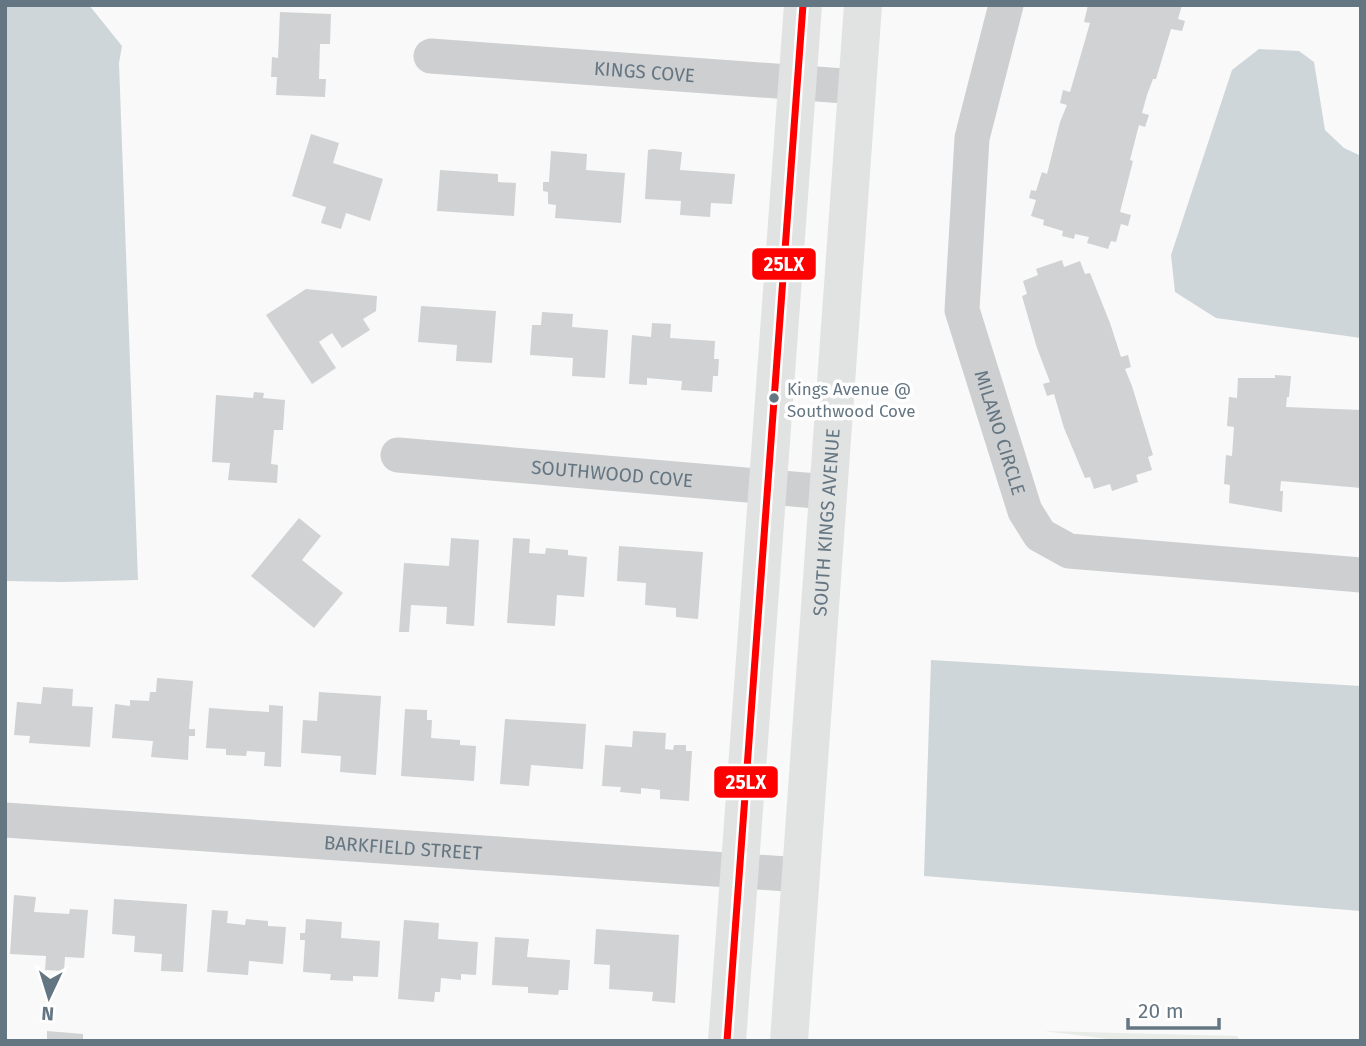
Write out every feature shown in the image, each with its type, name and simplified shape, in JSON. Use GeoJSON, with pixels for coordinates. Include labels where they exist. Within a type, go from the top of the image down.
{"type":"FeatureCollection","features":[{"type":"Feature","properties":{"kind":"main road"},"geometry":{"type":"LineString","coordinates":[[727,1041],[803,5]]}},
{"type":"Feature","properties":{"kind":"main road","name":"SOUTH KINGS AVENUE"},"geometry":{"type":"LineString","coordinates":[[789,1041],[863,5]]}},
{"type":"Feature","properties":{"kind":"street","name":"MILANO CIRCLE"},"geometry":{"type":"LineString","coordinates":[[1006,5],[972,138],[962,310],[1025,511],[1040,535],[1069,551],[1361,575]]}},
{"type":"Feature","properties":{"kind":"street","name":"KINGS COVE"},"geometry":{"type":"LineString","coordinates":[[431,56],[858,87]]}},
{"type":"Feature","properties":{"kind":"street","name":"SOUTHWOOD COVE"},"geometry":{"type":"LineString","coordinates":[[398,455],[828,492]]}},
{"type":"Feature","properties":{"kind":"street","name":"BARKFIELD STREET"},"geometry":{"type":"LineString","coordinates":[[5,820],[801,875]]}},
{"type":"Feature","properties":{"kind":"shaded area"},"geometry":{"type":"Polygon","coordinates":[[[5,5],[89,5],[122,46],[119,63],[138,580],[5,581],[5,5]]]}},
{"type":"Feature","properties":{"kind":"shaded area"},"geometry":{"type":"Polygon","coordinates":[[[1259,49],[1299,51],[1314,62],[1325,130],[1344,148],[1361,156],[1361,338],[1216,318],[1175,292],[1171,255],[1232,70],[1259,49]]]}},
{"type":"Feature","properties":{"kind":"shaded area"},"geometry":{"type":"Polygon","coordinates":[[[931,660],[1361,686],[1361,911],[924,876],[931,660]]]}},
{"type":"Feature","properties":{"kind":"shaded area"},"geometry":{"type":"Polygon","coordinates":[[[1044,1031],[1237,1036],[1240,1041],[1124,1041],[1044,1031]]]}},
{"type":"Feature","properties":{"kind":"building"},"geometry":{"type":"Polygon","coordinates":[[[1088,5],[1182,5],[1178,19],[1185,21],[1182,31],[1171,29],[1156,79],[1153,79],[1147,95],[1142,113],[1149,115],[1145,127],[1139,125],[1120,212],[1131,215],[1128,226],[1121,224],[1116,242],[1111,241],[1108,249],[1087,243],[1089,237],[1075,234],[1074,239],[1062,236],[1063,231],[1043,225],[1044,220],[1031,216],[1036,200],[1029,198],[1031,190],[1036,191],[1042,172],[1047,174],[1067,105],[1060,103],[1063,90],[1070,92],[1090,23],[1084,22],[1088,5]]]}},
{"type":"Feature","properties":{"kind":"building"},"geometry":{"type":"Polygon","coordinates":[[[280,12],[331,14],[330,44],[320,44],[319,79],[326,79],[325,97],[276,95],[277,77],[271,77],[272,57],[278,58],[280,12]]]}},
{"type":"Feature","properties":{"kind":"building"},"geometry":{"type":"Polygon","coordinates":[[[311,134],[339,143],[333,163],[383,179],[370,221],[346,213],[341,229],[321,223],[326,207],[292,196],[311,134]]]}},
{"type":"Feature","properties":{"kind":"building"},"geometry":{"type":"Polygon","coordinates":[[[648,150],[682,152],[680,170],[735,174],[732,204],[711,203],[710,217],[680,215],[681,201],[645,199],[648,150]]]}},
{"type":"Feature","properties":{"kind":"building"},"geometry":{"type":"Polygon","coordinates":[[[551,151],[587,154],[586,170],[625,173],[621,223],[555,218],[556,205],[548,204],[548,192],[543,191],[543,182],[549,182],[551,151]]]}},
{"type":"Feature","properties":{"kind":"building"},"geometry":{"type":"Polygon","coordinates":[[[440,170],[498,174],[498,182],[516,183],[514,216],[437,211],[440,170]]]}},
{"type":"Feature","properties":{"kind":"building"},"geometry":{"type":"Polygon","coordinates":[[[1062,260],[1064,267],[1080,261],[1085,274],[1090,273],[1121,357],[1128,355],[1131,367],[1125,369],[1153,455],[1148,457],[1152,470],[1136,475],[1138,482],[1112,491],[1110,484],[1094,489],[1090,477],[1085,478],[1064,428],[1054,394],[1047,396],[1043,384],[1050,382],[1022,296],[1027,294],[1023,281],[1038,275],[1036,269],[1062,260]]]}},
{"type":"Feature","properties":{"kind":"building"},"geometry":{"type":"Polygon","coordinates":[[[306,289],[377,296],[376,311],[363,319],[370,330],[342,348],[332,333],[319,342],[336,368],[312,384],[266,315],[306,289]]]}},
{"type":"Feature","properties":{"kind":"building"},"geometry":{"type":"Polygon","coordinates":[[[421,306],[496,311],[492,363],[456,361],[457,345],[418,342],[421,306]]]}},
{"type":"Feature","properties":{"kind":"building"},"geometry":{"type":"Polygon","coordinates":[[[542,312],[573,314],[572,327],[608,330],[605,378],[572,376],[573,358],[530,355],[532,325],[541,325],[542,312]]]}},
{"type":"Feature","properties":{"kind":"building"},"geometry":{"type":"Polygon","coordinates":[[[652,323],[671,324],[670,338],[715,341],[714,359],[719,359],[718,376],[713,376],[712,392],[681,390],[682,381],[647,378],[647,385],[629,384],[632,335],[651,337],[652,323]]]}},
{"type":"Feature","properties":{"kind":"building"},"geometry":{"type":"Polygon","coordinates":[[[1275,375],[1291,376],[1286,407],[1361,410],[1361,488],[1281,481],[1282,512],[1229,503],[1230,485],[1224,484],[1226,455],[1232,456],[1234,427],[1227,426],[1229,397],[1237,398],[1238,378],[1275,378],[1275,375]]]}},
{"type":"Feature","properties":{"kind":"building"},"geometry":{"type":"Polygon","coordinates":[[[254,392],[264,393],[263,398],[285,400],[283,430],[274,430],[271,464],[278,465],[277,483],[228,480],[230,463],[212,462],[216,395],[253,398],[254,392]]]}},
{"type":"Feature","properties":{"kind":"building"},"geometry":{"type":"Polygon","coordinates":[[[299,518],[321,536],[302,560],[343,593],[314,628],[251,576],[299,518]]]}},
{"type":"Feature","properties":{"kind":"building"},"geometry":{"type":"Polygon","coordinates":[[[451,538],[479,540],[474,626],[446,624],[447,607],[411,605],[409,632],[399,632],[404,563],[449,566],[451,538]]]}},
{"type":"Feature","properties":{"kind":"building"},"geometry":{"type":"Polygon","coordinates":[[[513,538],[530,539],[529,553],[545,554],[546,548],[568,550],[568,555],[587,557],[584,597],[557,595],[555,626],[507,623],[513,538]]]}},
{"type":"Feature","properties":{"kind":"building"},"geometry":{"type":"Polygon","coordinates":[[[619,546],[703,552],[698,619],[676,617],[676,608],[645,605],[646,583],[617,581],[619,546]]]}},
{"type":"Feature","properties":{"kind":"building"},"geometry":{"type":"Polygon","coordinates":[[[157,678],[193,681],[189,729],[195,729],[195,736],[189,736],[188,760],[151,757],[153,741],[112,738],[115,704],[130,706],[130,700],[149,701],[150,692],[156,692],[157,678]]]}},
{"type":"Feature","properties":{"kind":"building"},"geometry":{"type":"Polygon","coordinates":[[[43,687],[73,689],[72,706],[93,707],[90,747],[29,743],[30,736],[14,735],[17,702],[41,704],[43,687]]]}},
{"type":"Feature","properties":{"kind":"building"},"geometry":{"type":"Polygon","coordinates":[[[319,692],[381,696],[376,775],[340,772],[341,756],[301,753],[303,720],[317,721],[319,692]]]}},
{"type":"Feature","properties":{"kind":"building"},"geometry":{"type":"Polygon","coordinates":[[[269,705],[283,706],[281,767],[264,766],[265,752],[247,751],[246,756],[226,755],[226,749],[206,748],[209,708],[269,712],[269,705]]]}},
{"type":"Feature","properties":{"kind":"building"},"geometry":{"type":"Polygon","coordinates":[[[405,709],[427,710],[427,720],[432,720],[431,738],[460,740],[460,745],[476,746],[474,781],[401,776],[405,709]]]}},
{"type":"Feature","properties":{"kind":"building"},"geometry":{"type":"Polygon","coordinates":[[[505,719],[586,724],[583,769],[531,765],[529,786],[500,784],[505,719]]]}},
{"type":"Feature","properties":{"kind":"building"},"geometry":{"type":"Polygon","coordinates":[[[633,731],[666,733],[665,749],[673,750],[674,745],[686,745],[686,751],[692,751],[689,801],[660,799],[660,790],[641,788],[641,794],[620,792],[621,787],[602,786],[605,745],[632,747],[633,731]]]}},
{"type":"Feature","properties":{"kind":"building"},"geometry":{"type":"Polygon","coordinates":[[[14,895],[36,897],[34,912],[69,914],[70,909],[88,910],[84,958],[65,957],[64,971],[45,970],[46,956],[10,954],[14,895]]]}},
{"type":"Feature","properties":{"kind":"building"},"geometry":{"type":"Polygon","coordinates":[[[114,899],[187,904],[183,972],[161,971],[162,954],[134,952],[135,936],[112,934],[114,899]]]}},
{"type":"Feature","properties":{"kind":"building"},"geometry":{"type":"Polygon","coordinates":[[[212,910],[228,911],[227,923],[245,925],[246,919],[268,921],[268,926],[286,927],[283,964],[249,961],[248,975],[207,972],[212,910]]]}},
{"type":"Feature","properties":{"kind":"building"},"geometry":{"type":"Polygon","coordinates":[[[306,919],[342,922],[341,938],[380,941],[378,977],[353,976],[353,981],[330,980],[331,974],[303,972],[305,940],[300,940],[300,933],[305,933],[306,919]]]}},
{"type":"Feature","properties":{"kind":"building"},"geometry":{"type":"Polygon","coordinates":[[[404,920],[439,923],[438,939],[478,942],[476,975],[461,974],[461,980],[441,978],[440,992],[435,992],[434,1002],[398,999],[404,920]]]}},
{"type":"Feature","properties":{"kind":"building"},"geometry":{"type":"Polygon","coordinates":[[[596,929],[679,935],[675,1003],[652,1001],[653,992],[609,989],[610,965],[594,964],[596,929]]]}},
{"type":"Feature","properties":{"kind":"building"},"geometry":{"type":"Polygon","coordinates":[[[495,937],[529,939],[527,957],[570,960],[568,990],[559,990],[558,995],[528,993],[528,987],[492,985],[495,937]]]}},
{"type":"Feature","properties":{"kind":"building"},"geometry":{"type":"Polygon","coordinates":[[[47,1031],[83,1034],[83,1041],[47,1041],[47,1031]]]}},
{"type":"Feature","properties":{"kind":"transit line","name":"25LX"},"geometry":{"type":"LineString","coordinates":[[727,1041],[803,5]]}},
{"type":"Feature","properties":{"kind":"place","name":"Kings Avenue @ Southwood Cove"},"geometry":{"type":"Point","coordinates":[774,398]}}]}
